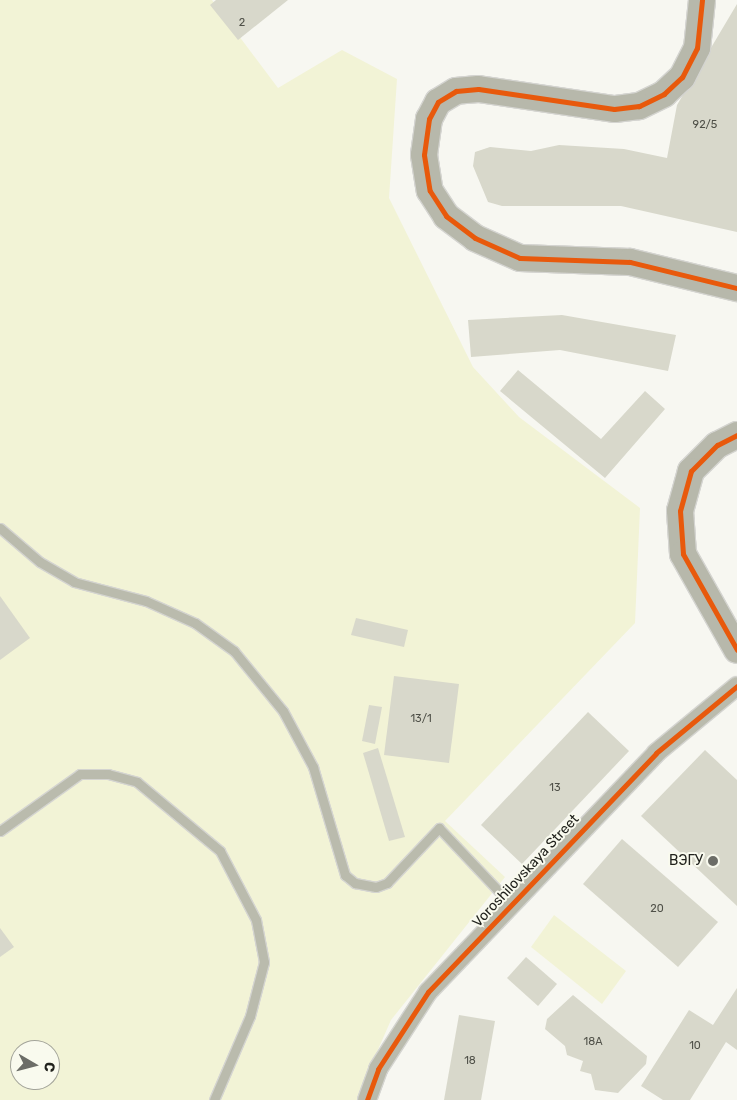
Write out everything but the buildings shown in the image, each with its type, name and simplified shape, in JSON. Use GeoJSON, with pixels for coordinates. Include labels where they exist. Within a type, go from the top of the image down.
{"type":"FeatureCollection","features":[{"type":"Feature","properties":{"kind":"street"},"geometry":{"type":"LineString","coordinates":[[702,0],[697,48],[682,77],[664,94],[639,106],[614,109],[478,89],[456,91],[438,102],[429,119],[424,155],[430,191],[446,216],[475,238],[520,258],[630,262],[737,288]]}},
{"type":"Feature","properties":{"kind":"street"},"geometry":{"type":"LineString","coordinates":[[737,434],[717,445],[691,471],[680,511],[683,554],[737,650]]}},
{"type":"Feature","properties":{"kind":"street","name":"Voroshilovskaya Street"},"geometry":{"type":"LineString","coordinates":[[367,1100],[378,1069],[402,1027],[509,902],[656,753],[737,686]]}},
{"type":"Feature","properties":{"kind":"lane"},"geometry":{"type":"LineString","coordinates":[[0,528],[40,562],[74,582],[146,601],[195,623],[234,651],[283,711],[313,767],[345,875],[355,883],[376,887],[387,882],[439,828],[509,902]]}},
{"type":"Feature","properties":{"kind":"lane"},"geometry":{"type":"LineString","coordinates":[[0,831],[80,774],[108,774],[136,782],[220,852],[256,920],[264,962],[250,1016],[214,1100]]}},
{"type":"Feature","properties":{"kind":"green space"},"geometry":{"type":"Polygon","coordinates":[[[0,0],[212,0],[278,88],[342,50],[397,79],[389,198],[473,367],[519,417],[640,508],[635,623],[445,821],[505,877],[391,1020],[369,1070],[364,1100],[0,1100],[0,0]]]}},
{"type":"Feature","properties":{"kind":"green space"},"geometry":{"type":"Polygon","coordinates":[[[554,915],[626,971],[602,1004],[531,947],[554,915]]]}},
{"type":"Feature","properties":{"kind":"cycle path"},"geometry":{"type":"LineString","coordinates":[[702,0],[697,48],[682,77],[664,94],[639,106],[614,109],[478,89],[456,91],[438,102],[429,119],[424,155],[430,191],[446,216],[475,238],[520,258],[630,262],[737,288]]}},
{"type":"Feature","properties":{"kind":"cycle path"},"geometry":{"type":"LineString","coordinates":[[737,435],[717,445],[691,471],[680,511],[683,554],[737,650]]}},
{"type":"Feature","properties":{"kind":"cycle path"},"geometry":{"type":"LineString","coordinates":[[367,1100],[378,1069],[428,992],[656,753],[737,686]]}},
{"type":"Feature","properties":{"kind":"place","name":"ВЭГУ"},"geometry":{"type":"Point","coordinates":[713,861]}}]}
